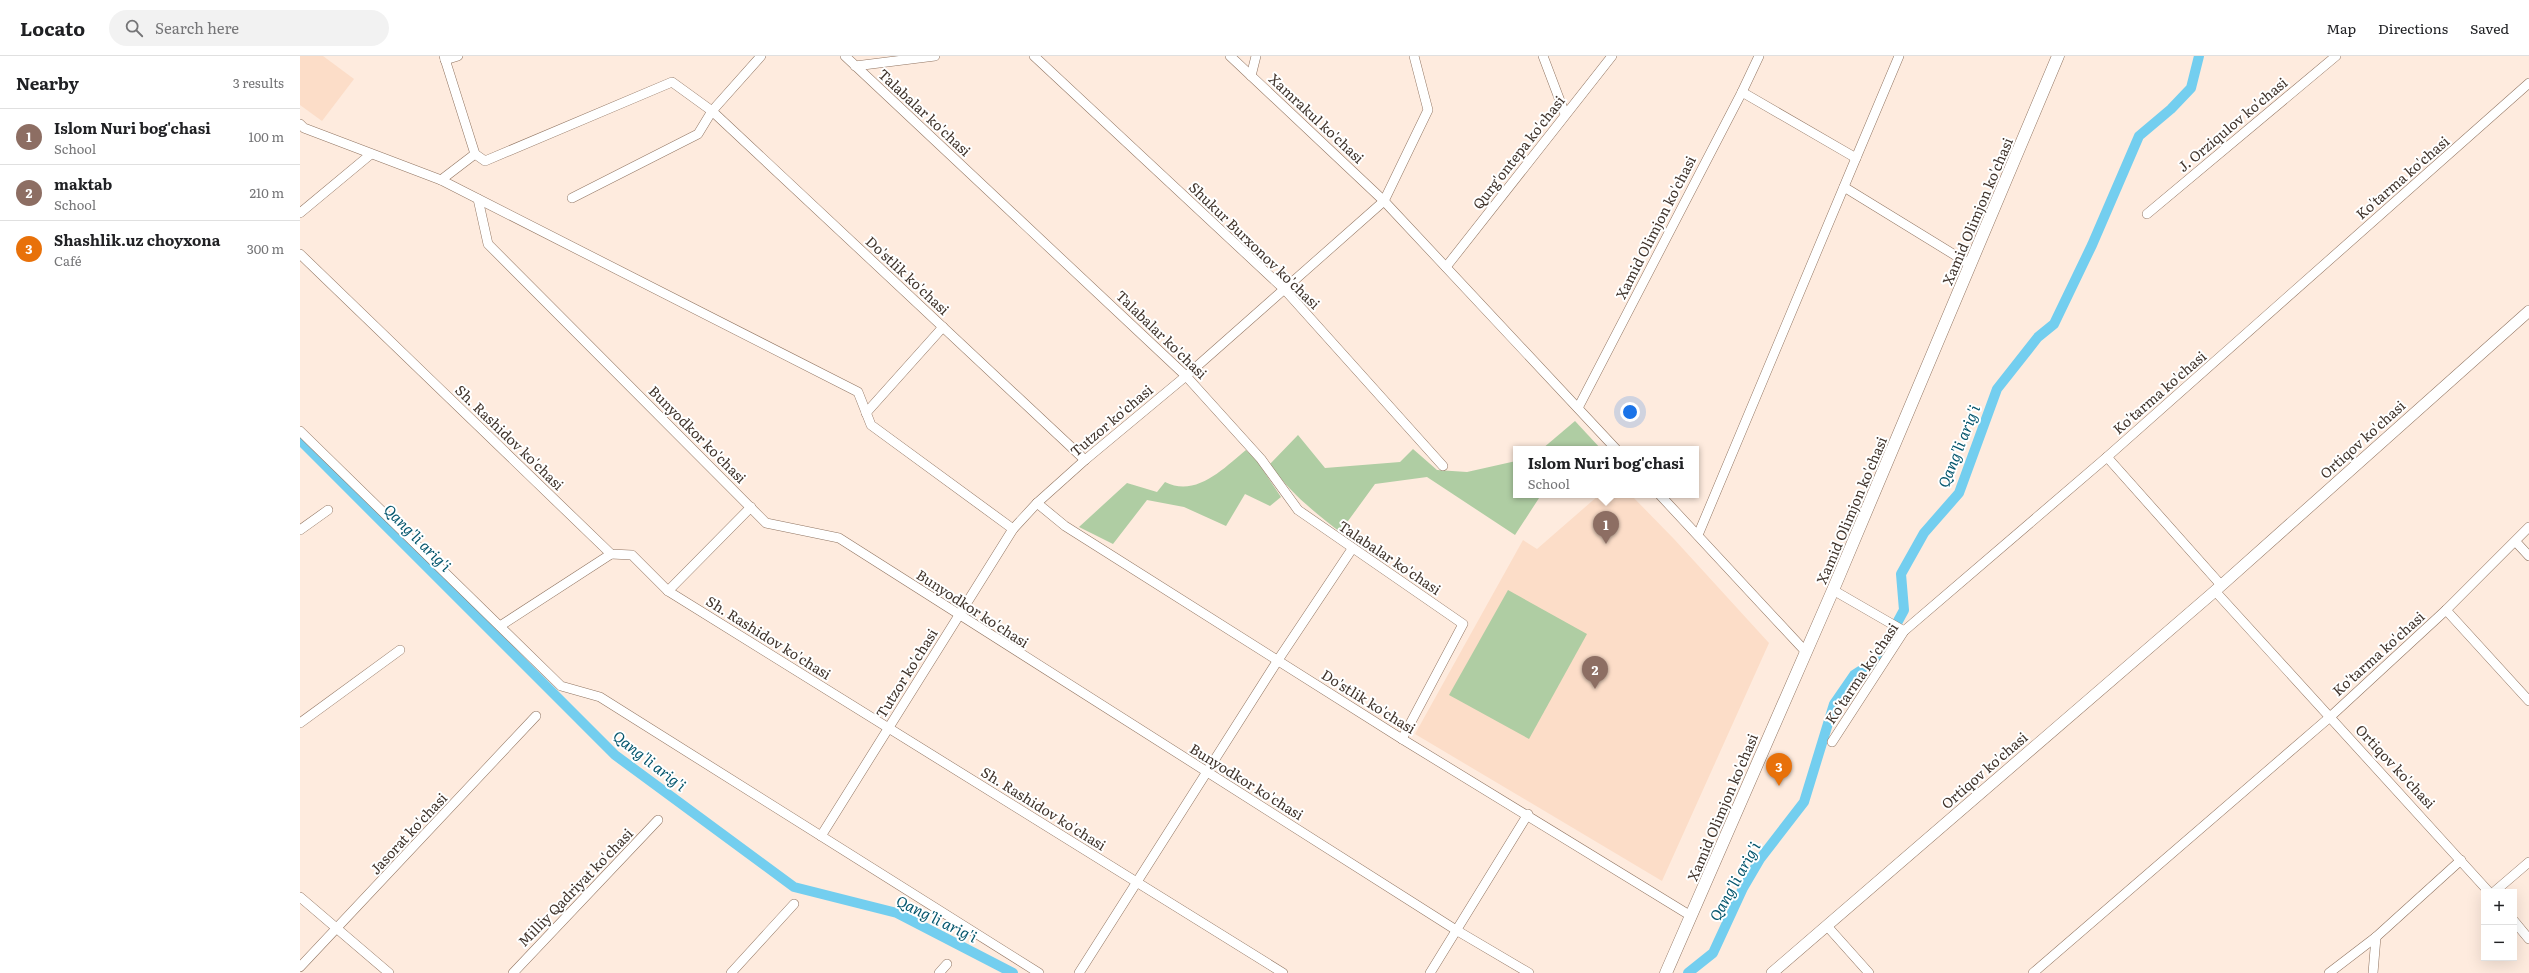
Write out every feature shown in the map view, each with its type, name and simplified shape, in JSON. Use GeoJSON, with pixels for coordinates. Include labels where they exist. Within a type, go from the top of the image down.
{"type":"FeatureCollection","features":[{"type":"Feature","properties":{"kind":"main road","name":"Xamid Olimjon ko'chasi"},"geometry":{"type":"LineString","coordinates":[[1665,972],[1691,916],[1833,590],[2058,56]]}},
{"type":"Feature","properties":{"kind":"street"},"geometry":{"type":"LineString","coordinates":[[441,180],[475,154],[445,58],[458,56]]}},
{"type":"Feature","properties":{"kind":"street"},"geometry":{"type":"LineString","coordinates":[[572,198],[698,134],[712,111],[761,56]]}},
{"type":"Feature","properties":{"kind":"street","name":"Talabalar ko'chasi"},"geometry":{"type":"LineString","coordinates":[[845,56],[1186,376],[1261,459],[1298,510],[1352,549],[1463,624],[1402,739]]}},
{"type":"Feature","properties":{"kind":"street"},"geometry":{"type":"LineString","coordinates":[[855,66],[935,56]]}},
{"type":"Feature","properties":{"kind":"street","name":"Shukur Burxonov ko'chasi"},"geometry":{"type":"LineString","coordinates":[[1034,56],[1285,290],[1443,466]]}},
{"type":"Feature","properties":{"kind":"street","name":"Xamrakul ko'chasi"},"geometry":{"type":"LineString","coordinates":[[1230,56],[1384,201],[1613,446]]}},
{"type":"Feature","properties":{"kind":"street"},"geometry":{"type":"LineString","coordinates":[[1251,76],[1256,56]]}},
{"type":"Feature","properties":{"kind":"street","name":"Tutzor ko'chasi"},"geometry":{"type":"LineString","coordinates":[[821,836],[1013,529],[1037,503],[1085,460],[1186,376],[1384,201],[1428,110],[1414,56]]}},
{"type":"Feature","properties":{"kind":"street"},"geometry":{"type":"LineString","coordinates":[[1543,56],[1565,114]]}},
{"type":"Feature","properties":{"kind":"street","name":"Qurg'ontepa ko'chasi"},"geometry":{"type":"LineString","coordinates":[[1446,267],[1612,56]]}},
{"type":"Feature","properties":{"kind":"street","name":"Xamid Olimjon ko'chasi"},"geometry":{"type":"LineString","coordinates":[[1578,408],[1742,92],[1759,56]]}},
{"type":"Feature","properties":{"kind":"street"},"geometry":{"type":"LineString","coordinates":[[1698,535],[1899,56]]}},
{"type":"Feature","properties":{"kind":"street","name":"J. Orziqulov ko'chasi"},"geometry":{"type":"LineString","coordinates":[[2147,214],[2336,56]]}},
{"type":"Feature","properties":{"kind":"street","name":"Do'stlik ko'chasi"},"geometry":{"type":"LineString","coordinates":[[475,154],[485,160],[672,82],[712,111],[1085,460]]}},
{"type":"Feature","properties":{"kind":"street","name":"Ko'tarma ko'chasi"},"geometry":{"type":"LineString","coordinates":[[1832,742],[1897,628],[2107,457],[2529,83]]}},
{"type":"Feature","properties":{"kind":"street"},"geometry":{"type":"LineString","coordinates":[[1742,92],[1856,158]]}},
{"type":"Feature","properties":{"kind":"street"},"geometry":{"type":"LineString","coordinates":[[300,124],[304,128],[441,180],[858,392],[871,425],[1013,529]]}},
{"type":"Feature","properties":{"kind":"street"},"geometry":{"type":"LineString","coordinates":[[300,213],[371,154]]}},
{"type":"Feature","properties":{"kind":"street"},"geometry":{"type":"LineString","coordinates":[[1844,187],[1971,265]]}},
{"type":"Feature","properties":{"kind":"street","name":"Bunyodkor ko'chasi"},"geometry":{"type":"LineString","coordinates":[[478,199],[488,244],[766,522],[839,538],[958,616],[1208,772],[1456,930],[1529,973]]}},
{"type":"Feature","properties":{"kind":"street","name":"Sh. Rashidov ko'chasi"},"geometry":{"type":"LineString","coordinates":[[300,254],[611,554],[632,555],[668,591],[1283,973]]}},
{"type":"Feature","properties":{"kind":"street","name":"Ortiqov ko'chasi"},"geometry":{"type":"LineString","coordinates":[[1772,973],[2218,588],[2529,311]]}},
{"type":"Feature","properties":{"kind":"street"},"geometry":{"type":"LineString","coordinates":[[866,413],[944,327]]}},
{"type":"Feature","properties":{"kind":"street"},"geometry":{"type":"LineString","coordinates":[[300,431],[560,686],[600,697],[1038,973]]}},
{"type":"Feature","properties":{"kind":"street"},"geometry":{"type":"LineString","coordinates":[[2107,457],[2218,588]]}},
{"type":"Feature","properties":{"kind":"street"},"geometry":{"type":"LineString","coordinates":[[1663,498],[1806,652]]}},
{"type":"Feature","properties":{"kind":"street","name":"Do'stlik ko'chasi"},"geometry":{"type":"LineString","coordinates":[[1037,503],[1065,526],[1402,739],[1528,814],[1691,916]]}},
{"type":"Feature","properties":{"kind":"street"},"geometry":{"type":"LineString","coordinates":[[668,591],[751,507]]}},
{"type":"Feature","properties":{"kind":"street"},"geometry":{"type":"LineString","coordinates":[[300,530],[328,510]]}},
{"type":"Feature","properties":{"kind":"street","name":"Ko'tarma ko'chasi"},"geometry":{"type":"LineString","coordinates":[[2033,973],[2330,717],[2446,610],[2516,542],[2529,527]]}},
{"type":"Feature","properties":{"kind":"street"},"geometry":{"type":"LineString","coordinates":[[2516,542],[2529,556]]}},
{"type":"Feature","properties":{"kind":"street"},"geometry":{"type":"LineString","coordinates":[[1079,973],[1138,883],[1278,660],[1352,549]]}},
{"type":"Feature","properties":{"kind":"street"},"geometry":{"type":"LineString","coordinates":[[500,626],[611,554]]}},
{"type":"Feature","properties":{"kind":"street","name":"Ortiqov ko'chasi"},"geometry":{"type":"LineString","coordinates":[[2218,588],[2330,717],[2486,889]]}},
{"type":"Feature","properties":{"kind":"street"},"geometry":{"type":"LineString","coordinates":[[1833,590],[1897,628]]}},
{"type":"Feature","properties":{"kind":"street"},"geometry":{"type":"LineString","coordinates":[[2446,610],[2529,701]]}},
{"type":"Feature","properties":{"kind":"street"},"geometry":{"type":"LineString","coordinates":[[300,724],[400,650]]}},
{"type":"Feature","properties":{"kind":"street","name":"Jasorat ko'chasi"},"geometry":{"type":"LineString","coordinates":[[300,968],[536,716]]}},
{"type":"Feature","properties":{"kind":"street"},"geometry":{"type":"LineString","coordinates":[[1430,973],[1528,814]]}},
{"type":"Feature","properties":{"kind":"street","name":"Milliy Qadriyat ko'chasi"},"geometry":{"type":"LineString","coordinates":[[513,973],[658,820]]}},
{"type":"Feature","properties":{"kind":"street"},"geometry":{"type":"LineString","coordinates":[[2329,973],[2376,937],[2461,860]]}},
{"type":"Feature","properties":{"kind":"street"},"geometry":{"type":"LineString","coordinates":[[2498,889],[2529,862]]}},
{"type":"Feature","properties":{"kind":"street"},"geometry":{"type":"LineString","coordinates":[[300,897],[388,973]]}},
{"type":"Feature","properties":{"kind":"street"},"geometry":{"type":"LineString","coordinates":[[730,973],[794,904]]}},
{"type":"Feature","properties":{"kind":"street"},"geometry":{"type":"LineString","coordinates":[[2517,924],[2529,938]]}},
{"type":"Feature","properties":{"kind":"street"},"geometry":{"type":"LineString","coordinates":[[1827,926],[1869,973]]}},
{"type":"Feature","properties":{"kind":"street"},"geometry":{"type":"LineString","coordinates":[[2373,973],[2376,937]]}},
{"type":"Feature","properties":{"kind":"street"},"geometry":{"type":"LineString","coordinates":[[939,973],[947,964]]}},
{"type":"Feature","properties":{"kind":"shaded area"},"geometry":{"type":"Polygon","coordinates":[[[300,56],[323,56],[354,79],[322,121],[300,105],[300,56]]]}},
{"type":"Feature","properties":{"kind":"shaded area"},"geometry":{"type":"Polygon","coordinates":[[[1596,498],[1634,498],[1674,539],[1769,643],[1662,881],[1415,734],[1523,540],[1537,549],[1596,498]]]}},
{"type":"Feature","properties":{"kind":"green space"},"geometry":{"type":"Polygon","coordinates":[[[1575,421],[1598,446],[1546,446],[1575,421]]]}},
{"type":"Feature","properties":{"kind":"green space"},"geometry":{"type":"Polygon","coordinates":[[[1298,435],[1325,468],[1400,462],[1413,449],[1437,470],[1467,472],[1513,462],[1513,498],[1539,498],[1515,535],[1427,477],[1375,484],[1340,532],[1311,509],[1293,492],[1270,464],[1298,435]]]}},
{"type":"Feature","properties":{"kind":"green space"},"geometry":{"type":"Polygon","coordinates":[[[1246,450],[1257,461],[1281,497],[1270,506],[1245,494],[1226,526],[1184,507],[1147,500],[1113,544],[1079,527],[1127,483],[1157,492],[1165,482],[1176,486],[1198,484],[1219,472],[1246,450]]]}},
{"type":"Feature","properties":{"kind":"green space"},"geometry":{"type":"Polygon","coordinates":[[[1508,590],[1587,634],[1529,739],[1449,695],[1508,590]]]}},
{"type":"Feature","properties":{"kind":"waterway","name":"Qang'li arig'i"},"geometry":{"type":"LineString","coordinates":[[1688,973],[1713,953],[1743,888],[1760,859],[1804,802],[1834,704],[1854,675],[1877,660],[1904,610],[1901,574],[1924,533],[1959,493],[1997,389],[2038,337],[2054,324],[2092,245],[2139,136],[2171,109],[2191,88],[2199,56]]}},
{"type":"Feature","properties":{"kind":"waterway","name":"Qang'li arig'i"},"geometry":{"type":"LineString","coordinates":[[300,440],[615,755],[794,887],[897,913],[1013,973]]}},
{"type":"Feature","properties":{"kind":"place","name":"Islom Nuri bog'chasi"},"geometry":{"type":"Point","coordinates":[1606,544]}},
{"type":"Feature","properties":{"kind":"place","name":"maktab"},"geometry":{"type":"Point","coordinates":[1595,689]}},
{"type":"Feature","properties":{"kind":"place","name":"Shashlik.uz choyxona"},"geometry":{"type":"Point","coordinates":[1779,786]}}]}
